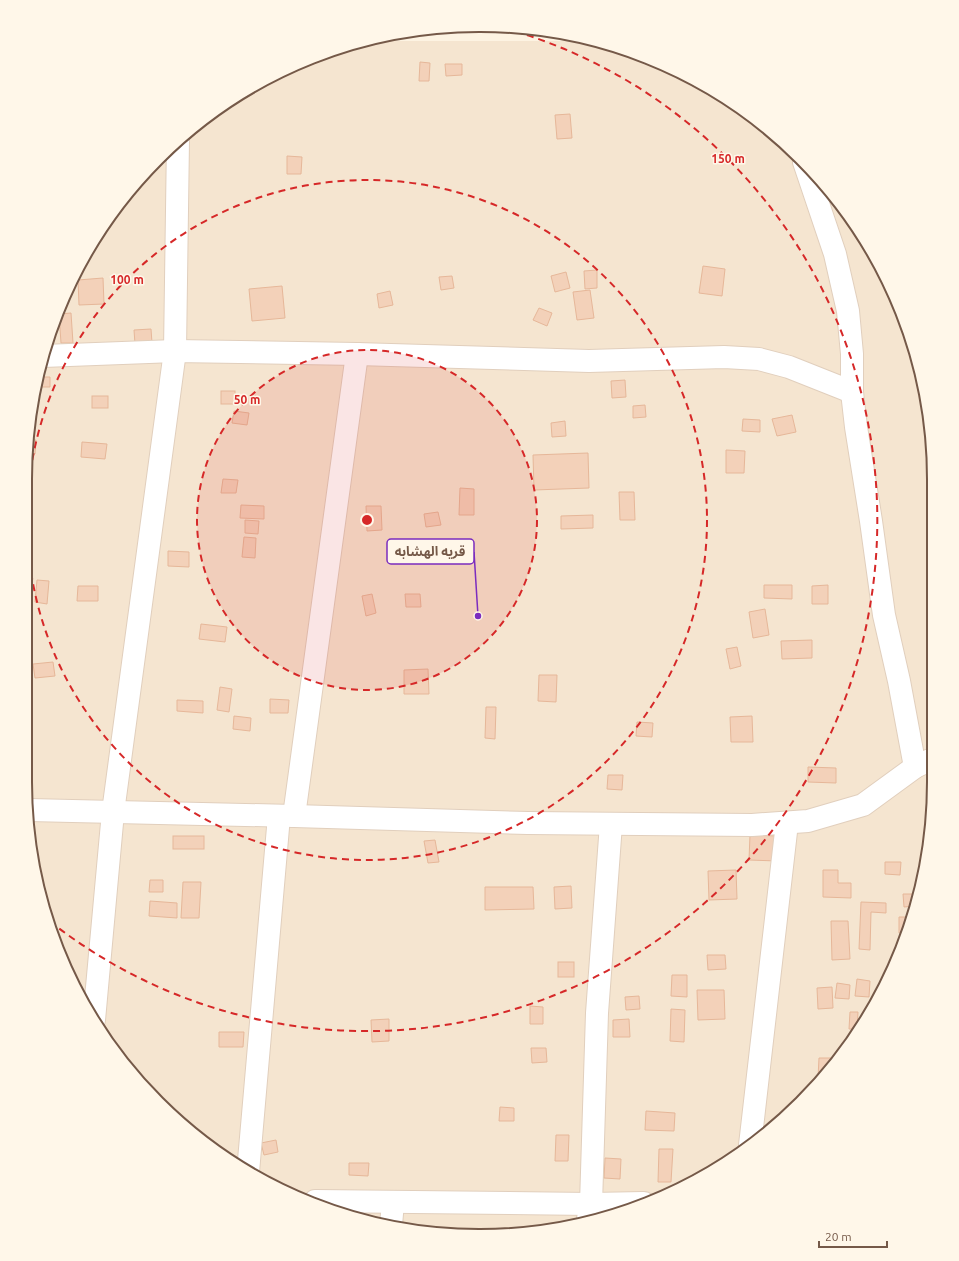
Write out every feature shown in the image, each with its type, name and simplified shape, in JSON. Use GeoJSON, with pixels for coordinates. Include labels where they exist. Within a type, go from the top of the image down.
{"type":"FeatureCollection","features":[{"type":"Feature","properties":{"kind":"street"},"geometry":{"type":"LineString","coordinates":[[95,1010],[112,812],[175,351],[178,149]]}},
{"type":"Feature","properties":{"kind":"street"},"geometry":{"type":"LineString","coordinates":[[33,810],[520,823],[752,825],[808,821],[863,805],[922,763],[899,681],[884,615],[856,427],[852,392],[852,354],[848,311],[835,254],[809,177]]}},
{"type":"Feature","properties":{"kind":"street"},"geometry":{"type":"LineString","coordinates":[[50,356],[175,351],[589,360],[724,357],[759,359],[789,368],[852,392]]}},
{"type":"Feature","properties":{"kind":"street"},"geometry":{"type":"LineString","coordinates":[[249,1165],[286,816],[357,354]]}},
{"type":"Feature","properties":{"kind":"street"},"geometry":{"type":"LineString","coordinates":[[751,1138],[787,823]]}},
{"type":"Feature","properties":{"kind":"street"},"geometry":{"type":"LineString","coordinates":[[590,1212],[597,1013],[611,824]]}},
{"type":"Feature","properties":{"kind":"street"},"geometry":{"type":"LineString","coordinates":[[325,1201],[393,1202],[590,1212],[613,1208]]}},
{"type":"Feature","properties":{"kind":"street"},"geometry":{"type":"LineString","coordinates":[[391,1220],[393,1202]]}},
{"type":"Feature","properties":{"kind":"shaded area"},"geometry":{"type":"Polygon","coordinates":[[[392,41],[567,41],[595,47],[651,66],[677,78],[728,107],[752,124],[775,143],[816,184],[852,231],[867,256],[893,308],[903,336],[912,364],[923,421],[927,480],[926,811],[923,840],[912,897],[893,953],[881,979],[852,1030],[835,1054],[796,1098],[752,1137],[703,1169],[651,1195],[595,1214],[538,1225],[480,1229],[450,1228],[421,1225],[364,1214],[308,1195],[282,1183],[231,1154],[207,1137],[184,1118],[143,1077],[107,1030],[92,1005],[66,953],[56,925],[47,897],[36,840],[32,782],[33,450],[36,421],[47,364],[66,308],[92,256],[124,207],[163,163],[207,124],[256,92],[308,66],[364,47],[392,41]]]}},
{"type":"Feature","properties":{"kind":"building"},"geometry":{"type":"Polygon","coordinates":[[[420,62],[430,63],[429,81],[419,81],[420,62]]]}},
{"type":"Feature","properties":{"kind":"building"},"geometry":{"type":"Polygon","coordinates":[[[445,64],[462,64],[462,75],[446,76],[445,64]]]}},
{"type":"Feature","properties":{"kind":"building"},"geometry":{"type":"Polygon","coordinates":[[[570,114],[572,138],[557,139],[555,115],[570,114]]]}},
{"type":"Feature","properties":{"kind":"building"},"geometry":{"type":"Polygon","coordinates":[[[287,156],[302,157],[301,174],[287,174],[287,156]]]}},
{"type":"Feature","properties":{"kind":"building"},"geometry":{"type":"Polygon","coordinates":[[[703,266],[725,269],[722,296],[699,293],[703,266]]]}},
{"type":"Feature","properties":{"kind":"building"},"geometry":{"type":"Polygon","coordinates":[[[597,270],[597,288],[585,289],[584,271],[597,270]]]}},
{"type":"Feature","properties":{"kind":"building"},"geometry":{"type":"Polygon","coordinates":[[[566,272],[570,288],[555,292],[551,276],[566,272]]]}},
{"type":"Feature","properties":{"kind":"building"},"geometry":{"type":"Polygon","coordinates":[[[452,276],[454,288],[441,290],[439,277],[452,276]]]}},
{"type":"Feature","properties":{"kind":"building"},"geometry":{"type":"Polygon","coordinates":[[[103,278],[104,304],[79,305],[79,280],[103,278]]]}},
{"type":"Feature","properties":{"kind":"building"},"geometry":{"type":"Polygon","coordinates":[[[282,286],[285,318],[252,321],[249,289],[282,286]]]}},
{"type":"Feature","properties":{"kind":"building"},"geometry":{"type":"Polygon","coordinates":[[[590,290],[594,318],[577,320],[573,292],[590,290]]]}},
{"type":"Feature","properties":{"kind":"building"},"geometry":{"type":"Polygon","coordinates":[[[390,291],[393,305],[379,308],[377,294],[390,291]]]}},
{"type":"Feature","properties":{"kind":"building"},"geometry":{"type":"Polygon","coordinates":[[[539,308],[552,313],[547,326],[533,320],[539,308]]]}},
{"type":"Feature","properties":{"kind":"building"},"geometry":{"type":"Polygon","coordinates":[[[71,313],[73,343],[61,343],[60,325],[64,314],[71,313]]]}},
{"type":"Feature","properties":{"kind":"building"},"geometry":{"type":"Polygon","coordinates":[[[151,329],[152,343],[135,344],[134,330],[151,329]]]}},
{"type":"Feature","properties":{"kind":"building"},"geometry":{"type":"Polygon","coordinates":[[[44,377],[50,377],[50,387],[42,387],[44,377]]]}},
{"type":"Feature","properties":{"kind":"building"},"geometry":{"type":"Polygon","coordinates":[[[625,380],[626,397],[612,398],[611,381],[625,380]]]}},
{"type":"Feature","properties":{"kind":"building"},"geometry":{"type":"Polygon","coordinates":[[[221,391],[235,391],[235,404],[221,404],[221,391]]]}},
{"type":"Feature","properties":{"kind":"building"},"geometry":{"type":"Polygon","coordinates":[[[92,396],[108,396],[108,408],[92,408],[92,396]]]}},
{"type":"Feature","properties":{"kind":"building"},"geometry":{"type":"Polygon","coordinates":[[[645,405],[646,417],[633,418],[633,406],[645,405]]]}},
{"type":"Feature","properties":{"kind":"building"},"geometry":{"type":"Polygon","coordinates":[[[234,411],[249,413],[247,425],[232,423],[234,411]]]}},
{"type":"Feature","properties":{"kind":"building"},"geometry":{"type":"Polygon","coordinates":[[[792,415],[796,432],[777,436],[772,419],[792,415]]]}},
{"type":"Feature","properties":{"kind":"building"},"geometry":{"type":"Polygon","coordinates":[[[743,419],[760,420],[760,432],[742,431],[743,419]]]}},
{"type":"Feature","properties":{"kind":"building"},"geometry":{"type":"Polygon","coordinates":[[[565,421],[566,436],[552,437],[551,423],[565,421]]]}},
{"type":"Feature","properties":{"kind":"building"},"geometry":{"type":"Polygon","coordinates":[[[34,440],[36,440],[35,454],[33,454],[33,450],[34,440]]]}},
{"type":"Feature","properties":{"kind":"building"},"geometry":{"type":"Polygon","coordinates":[[[82,442],[107,444],[105,459],[81,457],[82,442]]]}},
{"type":"Feature","properties":{"kind":"building"},"geometry":{"type":"Polygon","coordinates":[[[726,450],[745,451],[744,473],[726,473],[726,450]]]}},
{"type":"Feature","properties":{"kind":"building"},"geometry":{"type":"Polygon","coordinates":[[[588,453],[589,488],[534,490],[533,455],[588,453]]]}},
{"type":"Feature","properties":{"kind":"building"},"geometry":{"type":"Polygon","coordinates":[[[223,479],[238,480],[236,493],[221,493],[223,479]]]}},
{"type":"Feature","properties":{"kind":"building"},"geometry":{"type":"Polygon","coordinates":[[[460,488],[474,489],[474,515],[459,515],[460,488]]]}},
{"type":"Feature","properties":{"kind":"building"},"geometry":{"type":"Polygon","coordinates":[[[619,492],[634,492],[635,520],[620,520],[619,492]]]}},
{"type":"Feature","properties":{"kind":"building"},"geometry":{"type":"Polygon","coordinates":[[[241,505],[264,506],[264,519],[240,518],[241,505]]]}},
{"type":"Feature","properties":{"kind":"building"},"geometry":{"type":"Polygon","coordinates":[[[366,506],[381,506],[382,530],[367,531],[366,506]]]}},
{"type":"Feature","properties":{"kind":"building"},"geometry":{"type":"Polygon","coordinates":[[[438,512],[441,525],[426,527],[424,514],[438,512]]]}},
{"type":"Feature","properties":{"kind":"building"},"geometry":{"type":"Polygon","coordinates":[[[593,515],[593,528],[561,529],[561,516],[593,515]]]}},
{"type":"Feature","properties":{"kind":"building"},"geometry":{"type":"Polygon","coordinates":[[[245,520],[259,521],[258,534],[245,533],[245,520]]]}},
{"type":"Feature","properties":{"kind":"building"},"geometry":{"type":"Polygon","coordinates":[[[244,537],[256,538],[255,558],[242,557],[244,537]]]}},
{"type":"Feature","properties":{"kind":"building"},"geometry":{"type":"Polygon","coordinates":[[[168,551],[189,552],[189,567],[168,566],[168,551]]]}},
{"type":"Feature","properties":{"kind":"building"},"geometry":{"type":"Polygon","coordinates":[[[37,580],[49,581],[47,604],[35,602],[37,580]]]}},
{"type":"Feature","properties":{"kind":"building"},"geometry":{"type":"Polygon","coordinates":[[[764,585],[792,585],[792,599],[764,598],[764,585]]]}},
{"type":"Feature","properties":{"kind":"building"},"geometry":{"type":"Polygon","coordinates":[[[828,585],[828,604],[812,604],[812,586],[828,585]]]}},
{"type":"Feature","properties":{"kind":"building"},"geometry":{"type":"Polygon","coordinates":[[[78,586],[98,586],[98,601],[77,601],[78,586]]]}},
{"type":"Feature","properties":{"kind":"building"},"geometry":{"type":"Polygon","coordinates":[[[372,594],[376,613],[366,616],[362,596],[372,594]]]}},
{"type":"Feature","properties":{"kind":"building"},"geometry":{"type":"Polygon","coordinates":[[[405,594],[420,594],[421,607],[406,607],[405,594]]]}},
{"type":"Feature","properties":{"kind":"building"},"geometry":{"type":"Polygon","coordinates":[[[765,609],[769,635],[753,638],[749,612],[765,609]]]}},
{"type":"Feature","properties":{"kind":"building"},"geometry":{"type":"Polygon","coordinates":[[[201,624],[227,627],[225,642],[199,639],[201,624]]]}},
{"type":"Feature","properties":{"kind":"building"},"geometry":{"type":"Polygon","coordinates":[[[812,640],[812,658],[782,659],[781,641],[812,640]]]}},
{"type":"Feature","properties":{"kind":"building"},"geometry":{"type":"Polygon","coordinates":[[[737,647],[741,666],[730,669],[726,649],[737,647]]]}},
{"type":"Feature","properties":{"kind":"building"},"geometry":{"type":"Polygon","coordinates":[[[53,662],[55,676],[35,678],[33,664],[53,662]]]}},
{"type":"Feature","properties":{"kind":"building"},"geometry":{"type":"Polygon","coordinates":[[[428,669],[429,694],[404,694],[404,670],[428,669]]]}},
{"type":"Feature","properties":{"kind":"building"},"geometry":{"type":"Polygon","coordinates":[[[539,675],[557,675],[556,702],[538,701],[539,675]]]}},
{"type":"Feature","properties":{"kind":"building"},"geometry":{"type":"Polygon","coordinates":[[[220,687],[232,689],[229,712],[217,710],[220,687]]]}},
{"type":"Feature","properties":{"kind":"building"},"geometry":{"type":"Polygon","coordinates":[[[270,699],[289,700],[288,713],[270,713],[270,699]]]}},
{"type":"Feature","properties":{"kind":"building"},"geometry":{"type":"Polygon","coordinates":[[[177,700],[203,701],[203,713],[177,711],[177,700]]]}},
{"type":"Feature","properties":{"kind":"building"},"geometry":{"type":"Polygon","coordinates":[[[486,707],[496,707],[495,739],[485,738],[486,707]]]}},
{"type":"Feature","properties":{"kind":"building"},"geometry":{"type":"Polygon","coordinates":[[[234,716],[251,718],[250,731],[233,729],[234,716]]]}},
{"type":"Feature","properties":{"kind":"building"},"geometry":{"type":"Polygon","coordinates":[[[752,716],[753,742],[731,742],[730,717],[752,716]]]}},
{"type":"Feature","properties":{"kind":"building"},"geometry":{"type":"Polygon","coordinates":[[[637,722],[653,723],[652,737],[636,736],[637,722]]]}},
{"type":"Feature","properties":{"kind":"building"},"geometry":{"type":"Polygon","coordinates":[[[808,767],[836,768],[836,783],[808,782],[808,767]]]}},
{"type":"Feature","properties":{"kind":"building"},"geometry":{"type":"Polygon","coordinates":[[[608,775],[623,775],[622,790],[607,789],[608,775]]]}},
{"type":"Feature","properties":{"kind":"building"},"geometry":{"type":"Polygon","coordinates":[[[750,835],[777,836],[777,861],[749,860],[750,835]]]}},
{"type":"Feature","properties":{"kind":"building"},"geometry":{"type":"Polygon","coordinates":[[[173,836],[204,836],[204,849],[173,849],[173,836]]]}},
{"type":"Feature","properties":{"kind":"building"},"geometry":{"type":"Polygon","coordinates":[[[435,840],[439,862],[428,863],[424,841],[435,840]]]}},
{"type":"Feature","properties":{"kind":"building"},"geometry":{"type":"Polygon","coordinates":[[[885,862],[901,862],[900,875],[885,874],[885,862]]]}},
{"type":"Feature","properties":{"kind":"building"},"geometry":{"type":"Polygon","coordinates":[[[736,870],[737,899],[709,900],[708,871],[736,870]]]}},
{"type":"Feature","properties":{"kind":"building"},"geometry":{"type":"Polygon","coordinates":[[[823,870],[838,870],[838,883],[851,883],[851,898],[823,897],[823,870]]]}},
{"type":"Feature","properties":{"kind":"building"},"geometry":{"type":"Polygon","coordinates":[[[150,880],[163,880],[163,892],[149,892],[150,880]]]}},
{"type":"Feature","properties":{"kind":"building"},"geometry":{"type":"Polygon","coordinates":[[[183,882],[201,882],[199,918],[181,918],[183,882]]]}},
{"type":"Feature","properties":{"kind":"building"},"geometry":{"type":"Polygon","coordinates":[[[571,886],[572,908],[555,909],[554,887],[571,886]]]}},
{"type":"Feature","properties":{"kind":"building"},"geometry":{"type":"Polygon","coordinates":[[[485,887],[533,887],[534,909],[485,910],[485,887]]]}},
{"type":"Feature","properties":{"kind":"building"},"geometry":{"type":"Polygon","coordinates":[[[903,894],[913,894],[909,907],[904,907],[903,894]]]}},
{"type":"Feature","properties":{"kind":"building"},"geometry":{"type":"Polygon","coordinates":[[[150,901],[177,903],[177,918],[149,916],[150,901]]]}},
{"type":"Feature","properties":{"kind":"building"},"geometry":{"type":"Polygon","coordinates":[[[861,902],[886,903],[886,913],[871,912],[870,950],[859,949],[861,902]]]}},
{"type":"Feature","properties":{"kind":"building"},"geometry":{"type":"Polygon","coordinates":[[[899,917],[906,917],[900,933],[899,917]]]}},
{"type":"Feature","properties":{"kind":"building"},"geometry":{"type":"Polygon","coordinates":[[[831,921],[848,921],[850,959],[832,960],[831,921]]]}},
{"type":"Feature","properties":{"kind":"building"},"geometry":{"type":"Polygon","coordinates":[[[707,955],[725,955],[726,969],[708,970],[707,955]]]}},
{"type":"Feature","properties":{"kind":"building"},"geometry":{"type":"Polygon","coordinates":[[[558,962],[574,962],[574,977],[558,977],[558,962]]]}},
{"type":"Feature","properties":{"kind":"building"},"geometry":{"type":"Polygon","coordinates":[[[672,975],[687,975],[687,997],[671,996],[672,975]]]}},
{"type":"Feature","properties":{"kind":"building"},"geometry":{"type":"Polygon","coordinates":[[[857,979],[870,981],[869,997],[855,996],[857,979]]]}},
{"type":"Feature","properties":{"kind":"building"},"geometry":{"type":"Polygon","coordinates":[[[837,983],[850,985],[849,999],[835,998],[837,983]]]}},
{"type":"Feature","properties":{"kind":"building"},"geometry":{"type":"Polygon","coordinates":[[[832,987],[833,1008],[818,1009],[817,988],[832,987]]]}},
{"type":"Feature","properties":{"kind":"building"},"geometry":{"type":"Polygon","coordinates":[[[697,990],[724,990],[725,1019],[698,1020],[697,990]]]}},
{"type":"Feature","properties":{"kind":"building"},"geometry":{"type":"Polygon","coordinates":[[[639,996],[640,1009],[626,1010],[625,997],[639,996]]]}},
{"type":"Feature","properties":{"kind":"building"},"geometry":{"type":"Polygon","coordinates":[[[530,1006],[543,1007],[543,1024],[530,1024],[530,1006]]]}},
{"type":"Feature","properties":{"kind":"building"},"geometry":{"type":"Polygon","coordinates":[[[671,1009],[685,1010],[684,1042],[670,1041],[671,1009]]]}},
{"type":"Feature","properties":{"kind":"building"},"geometry":{"type":"Polygon","coordinates":[[[850,1012],[858,1012],[857,1021],[853,1029],[849,1029],[850,1012]]]}},
{"type":"Feature","properties":{"kind":"building"},"geometry":{"type":"Polygon","coordinates":[[[389,1019],[389,1041],[372,1042],[371,1020],[389,1019]]]}},
{"type":"Feature","properties":{"kind":"building"},"geometry":{"type":"Polygon","coordinates":[[[629,1019],[630,1037],[613,1037],[613,1020],[629,1019]]]}},
{"type":"Feature","properties":{"kind":"building"},"geometry":{"type":"Polygon","coordinates":[[[219,1032],[244,1032],[243,1047],[219,1047],[219,1032]]]}},
{"type":"Feature","properties":{"kind":"building"},"geometry":{"type":"Polygon","coordinates":[[[531,1048],[546,1048],[547,1062],[532,1063],[531,1048]]]}},
{"type":"Feature","properties":{"kind":"building"},"geometry":{"type":"Polygon","coordinates":[[[819,1058],[832,1058],[818,1074],[819,1058]]]}},
{"type":"Feature","properties":{"kind":"building"},"geometry":{"type":"Polygon","coordinates":[[[500,1107],[514,1108],[514,1121],[499,1121],[500,1107]]]}},
{"type":"Feature","properties":{"kind":"building"},"geometry":{"type":"Polygon","coordinates":[[[646,1111],[675,1113],[674,1131],[645,1130],[646,1111]]]}},
{"type":"Feature","properties":{"kind":"building"},"geometry":{"type":"Polygon","coordinates":[[[556,1135],[569,1135],[568,1161],[555,1161],[556,1135]]]}},
{"type":"Feature","properties":{"kind":"building"},"geometry":{"type":"Polygon","coordinates":[[[276,1140],[278,1152],[264,1155],[261,1143],[276,1140]]]}},
{"type":"Feature","properties":{"kind":"building"},"geometry":{"type":"Polygon","coordinates":[[[659,1149],[673,1149],[671,1182],[658,1182],[659,1149]]]}},
{"type":"Feature","properties":{"kind":"building"},"geometry":{"type":"Polygon","coordinates":[[[605,1158],[621,1159],[620,1179],[604,1178],[605,1158]]]}},
{"type":"Feature","properties":{"kind":"building"},"geometry":{"type":"Polygon","coordinates":[[[349,1163],[369,1163],[368,1176],[349,1175],[349,1163]]]}},
{"type":"Feature","properties":{"kind":"place","name":"قريه الهشابه"},"geometry":{"type":"Point","coordinates":[478,616]}}]}
